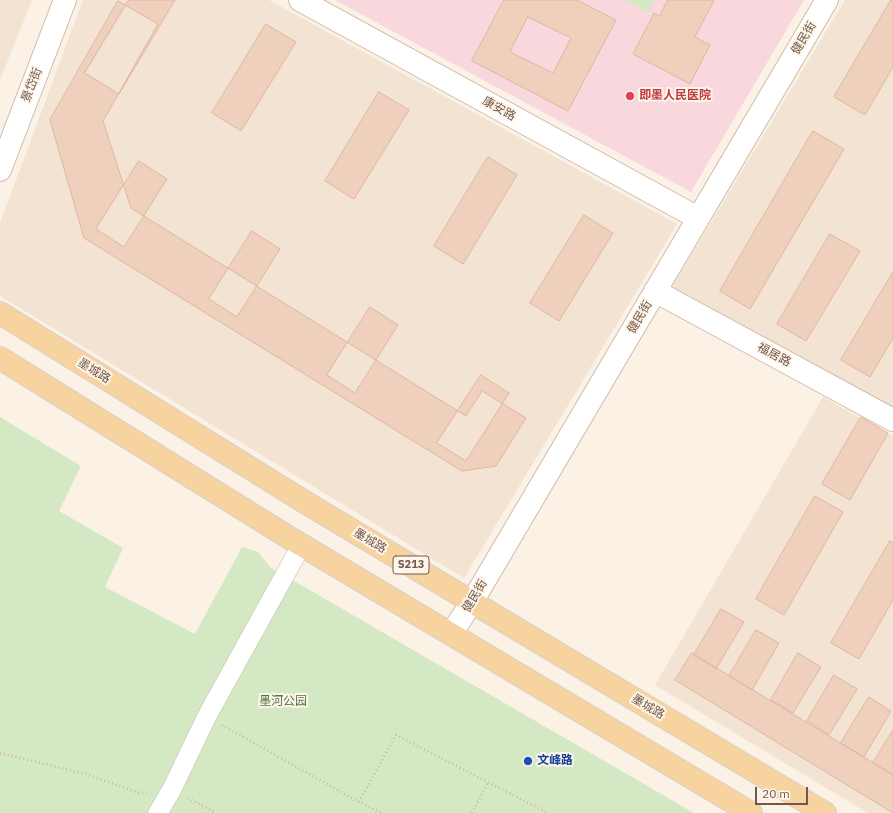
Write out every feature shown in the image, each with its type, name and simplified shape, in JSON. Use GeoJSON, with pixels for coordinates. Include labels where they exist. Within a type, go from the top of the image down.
{"type":"FeatureCollection","features":[{"type":"Feature","properties":{"kind":"main road","name":"墨城路"},"geometry":{"type":"LineString","coordinates":[[0,313],[308,504],[825,813]]}},
{"type":"Feature","properties":{"kind":"main road"},"geometry":{"type":"LineString","coordinates":[[0,358],[302,544],[751,813]]}},
{"type":"Feature","properties":{"kind":"street","name":"景岱街"},"geometry":{"type":"LineString","coordinates":[[0,170],[65,0]]}},
{"type":"Feature","properties":{"kind":"street","name":"康安路"},"geometry":{"type":"LineString","coordinates":[[300,0],[698,218]]}},
{"type":"Feature","properties":{"kind":"street","name":"健民街"},"geometry":{"type":"LineString","coordinates":[[451,634],[472,602],[827,0]]}},
{"type":"Feature","properties":{"kind":"street","name":"福居路"},"geometry":{"type":"LineString","coordinates":[[655,291],[893,420]]}},
{"type":"Feature","properties":{"kind":"street"},"geometry":{"type":"LineString","coordinates":[[158,813],[172,789],[207,716],[302,544]]}},
{"type":"Feature","properties":{"kind":"path"},"geometry":{"type":"LineString","coordinates":[[207,716],[381,813]]}},
{"type":"Feature","properties":{"kind":"path"},"geometry":{"type":"LineString","coordinates":[[359,802],[396,735],[548,813]]}},
{"type":"Feature","properties":{"kind":"path"},"geometry":{"type":"LineString","coordinates":[[0,753],[86,774],[139,793],[172,789],[216,813]]}},
{"type":"Feature","properties":{"kind":"path"},"geometry":{"type":"LineString","coordinates":[[472,813],[488,782]]}},
{"type":"Feature","properties":{"kind":"shaded area"},"geometry":{"type":"Polygon","coordinates":[[[0,0],[32,0],[0,80],[0,0]]]}},
{"type":"Feature","properties":{"kind":"shaded area"},"geometry":{"type":"Polygon","coordinates":[[[83,0],[269,0],[677,224],[464,578],[0,296],[0,223],[83,0]]]}},
{"type":"Feature","properties":{"kind":"shaded area","name":"即墨人民医院"},"geometry":{"type":"Polygon","coordinates":[[[335,0],[804,0],[691,192],[335,0]]]}},
{"type":"Feature","properties":{"kind":"shaded area"},"geometry":{"type":"Polygon","coordinates":[[[845,0],[893,0],[893,410],[672,287],[845,0]]]}},
{"type":"Feature","properties":{"kind":"shaded area"},"geometry":{"type":"Polygon","coordinates":[[[823,397],[893,436],[893,813],[868,813],[655,685],[823,397]]]}},
{"type":"Feature","properties":{"kind":"green space"},"geometry":{"type":"Polygon","coordinates":[[[625,0],[655,0],[648,12],[625,0]]]}},
{"type":"Feature","properties":{"kind":"green space","name":"墨河公园"},"geometry":{"type":"Polygon","coordinates":[[[0,417],[81,466],[59,511],[123,548],[105,587],[195,634],[242,547],[258,552],[270,567],[694,813],[0,813],[0,417]]]}},
{"type":"Feature","properties":{"kind":"building"},"geometry":{"type":"Polygon","coordinates":[[[129,0],[175,0],[119,94],[85,73],[129,0]]]}},
{"type":"Feature","properties":{"kind":"building"},"geometry":{"type":"Polygon","coordinates":[[[504,0],[577,0],[616,20],[568,111],[472,61],[504,0]],[[528,17],[510,52],[553,73],[571,38],[528,17]]]}},
{"type":"Feature","properties":{"kind":"building"},"geometry":{"type":"Polygon","coordinates":[[[668,0],[714,0],[695,37],[710,45],[690,84],[633,54],[654,13],[659,16],[668,0]]]}},
{"type":"Feature","properties":{"kind":"building"},"geometry":{"type":"Polygon","coordinates":[[[891,0],[893,0],[893,67],[865,115],[834,97],[891,0]]]}},
{"type":"Feature","properties":{"kind":"building"},"geometry":{"type":"Polygon","coordinates":[[[118,1],[158,24],[103,121],[131,208],[466,416],[482,391],[526,418],[496,466],[462,471],[84,238],[50,120],[118,1]]]}},
{"type":"Feature","properties":{"kind":"building"},"geometry":{"type":"Polygon","coordinates":[[[266,24],[296,42],[241,131],[212,113],[266,24]]]}},
{"type":"Feature","properties":{"kind":"building"},"geometry":{"type":"Polygon","coordinates":[[[379,92],[409,110],[354,199],[325,181],[379,92]]]}},
{"type":"Feature","properties":{"kind":"building"},"geometry":{"type":"Polygon","coordinates":[[[813,131],[844,149],[750,309],[720,291],[813,131]]]}},
{"type":"Feature","properties":{"kind":"building"},"geometry":{"type":"Polygon","coordinates":[[[488,157],[517,175],[463,264],[434,246],[488,157]]]}},
{"type":"Feature","properties":{"kind":"building"},"geometry":{"type":"Polygon","coordinates":[[[139,161],[167,179],[124,247],[96,229],[139,161]]]}},
{"type":"Feature","properties":{"kind":"building"},"geometry":{"type":"Polygon","coordinates":[[[584,215],[613,233],[559,321],[530,303],[584,215]]]}},
{"type":"Feature","properties":{"kind":"building"},"geometry":{"type":"Polygon","coordinates":[[[252,231],[280,249],[237,317],[209,299],[252,231]]]}},
{"type":"Feature","properties":{"kind":"building"},"geometry":{"type":"Polygon","coordinates":[[[830,234],[860,251],[806,341],[777,324],[830,234]]]}},
{"type":"Feature","properties":{"kind":"building"},"geometry":{"type":"Polygon","coordinates":[[[893,272],[893,338],[870,377],[841,360],[893,272]]]}},
{"type":"Feature","properties":{"kind":"building"},"geometry":{"type":"Polygon","coordinates":[[[370,307],[398,325],[355,393],[327,375],[370,307]]]}},
{"type":"Feature","properties":{"kind":"building"},"geometry":{"type":"Polygon","coordinates":[[[481,375],[509,393],[466,461],[437,443],[481,375]]]}},
{"type":"Feature","properties":{"kind":"building"},"geometry":{"type":"Polygon","coordinates":[[[861,417],[888,433],[850,500],[822,484],[861,417]]]}},
{"type":"Feature","properties":{"kind":"building"},"geometry":{"type":"Polygon","coordinates":[[[815,496],[843,512],[784,615],[756,599],[815,496]]]}},
{"type":"Feature","properties":{"kind":"building"},"geometry":{"type":"Polygon","coordinates":[[[890,541],[893,543],[893,600],[859,659],[831,643],[890,541]]]}},
{"type":"Feature","properties":{"kind":"building"},"geometry":{"type":"Polygon","coordinates":[[[721,609],[744,622],[716,669],[694,655],[721,609]]]}},
{"type":"Feature","properties":{"kind":"building"},"geometry":{"type":"Polygon","coordinates":[[[756,630],[779,643],[752,690],[729,676],[756,630]]]}},
{"type":"Feature","properties":{"kind":"building"},"geometry":{"type":"Polygon","coordinates":[[[692,653],[893,775],[893,813],[675,680],[692,653]]]}},
{"type":"Feature","properties":{"kind":"building"},"geometry":{"type":"Polygon","coordinates":[[[798,653],[821,667],[793,713],[771,700],[798,653]]]}},
{"type":"Feature","properties":{"kind":"building"},"geometry":{"type":"Polygon","coordinates":[[[834,675],[857,689],[829,735],[807,721],[834,675]]]}},
{"type":"Feature","properties":{"kind":"building"},"geometry":{"type":"Polygon","coordinates":[[[869,697],[891,711],[864,757],[841,743],[869,697]]]}},
{"type":"Feature","properties":{"kind":"building"},"geometry":{"type":"Polygon","coordinates":[[[893,730],[893,775],[873,763],[893,730]]]}},
{"type":"Feature","properties":{"kind":"place","name":"即墨人民医院"},"geometry":{"type":"Point","coordinates":[630,96]}},
{"type":"Feature","properties":{"kind":"place","name":"文峰路"},"geometry":{"type":"Point","coordinates":[528,761]}}]}
